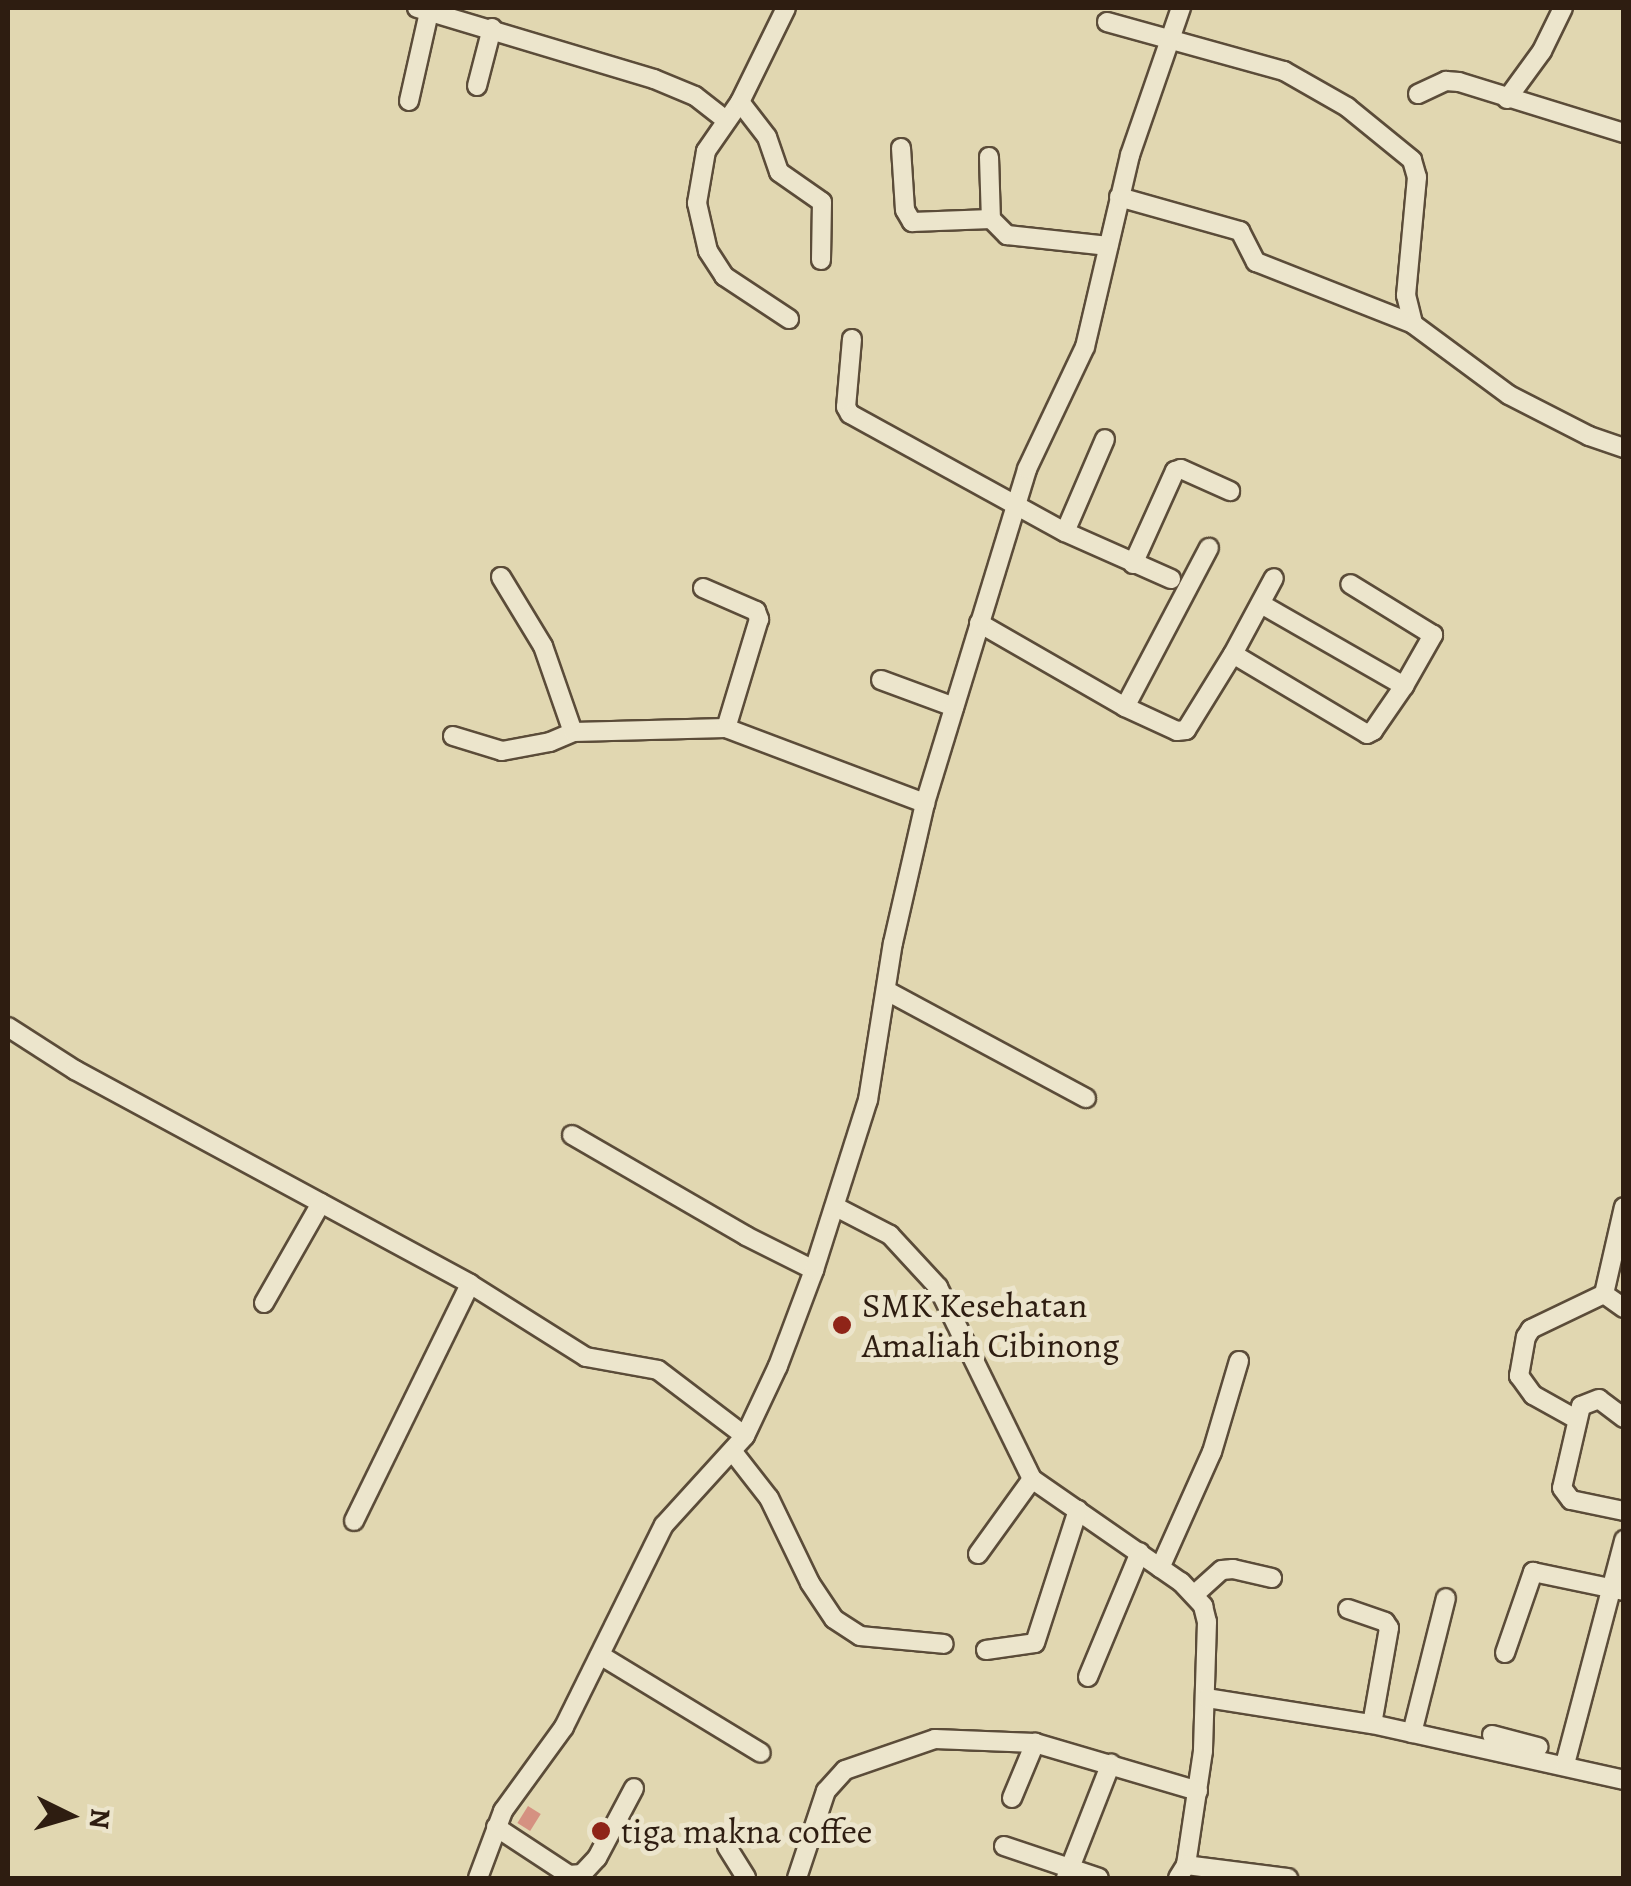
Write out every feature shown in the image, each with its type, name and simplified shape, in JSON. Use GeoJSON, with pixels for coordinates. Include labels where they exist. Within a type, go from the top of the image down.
{"type":"FeatureCollection","features":[{"type":"Feature","properties":{"kind":"street"},"geometry":{"type":"LineString","coordinates":[[786,8],[740,102],[724,119],[706,152],[699,179],[700,228],[724,276],[790,320]]}},
{"type":"Feature","properties":{"kind":"street"},"geometry":{"type":"LineString","coordinates":[[478,1878],[496,1827],[519,1785],[564,1728],[664,1525],[733,1452],[778,1366],[836,1207],[868,1100],[925,803],[978,624],[1040,438],[1085,347],[1119,197],[1140,123],[1181,8]]}},
{"type":"Feature","properties":{"kind":"street"},"geometry":{"type":"LineString","coordinates":[[1507,99],[1542,50],[1563,8]]}},
{"type":"Feature","properties":{"kind":"street"},"geometry":{"type":"LineString","coordinates":[[409,101],[423,10],[654,79],[695,96],[724,119]]}},
{"type":"Feature","properties":{"kind":"street"},"geometry":{"type":"LineString","coordinates":[[1108,22],[1296,76],[1347,107],[1412,160],[1416,177],[1406,295],[1413,324]]}},
{"type":"Feature","properties":{"kind":"street"},"geometry":{"type":"LineString","coordinates":[[477,86],[492,28]]}},
{"type":"Feature","properties":{"kind":"street"},"geometry":{"type":"LineString","coordinates":[[1418,94],[1446,81],[1624,132]]}},
{"type":"Feature","properties":{"kind":"street"},"geometry":{"type":"LineString","coordinates":[[740,102],[767,138],[783,177],[822,202],[821,260]]}},
{"type":"Feature","properties":{"kind":"street"},"geometry":{"type":"LineString","coordinates":[[901,148],[905,210],[912,222],[991,220]]}},
{"type":"Feature","properties":{"kind":"street"},"geometry":{"type":"LineString","coordinates":[[989,158],[991,220],[1001,233],[1108,246]]}},
{"type":"Feature","properties":{"kind":"street"},"geometry":{"type":"LineString","coordinates":[[1119,197],[1240,231],[1256,262],[1413,324],[1509,394],[1624,448]]}},
{"type":"Feature","properties":{"kind":"street"},"geometry":{"type":"LineString","coordinates":[[852,339],[848,412],[1064,532],[1172,579]]}},
{"type":"Feature","properties":{"kind":"street"},"geometry":{"type":"LineString","coordinates":[[1064,532],[1105,438]]}},
{"type":"Feature","properties":{"kind":"street"},"geometry":{"type":"LineString","coordinates":[[1133,564],[1175,471],[1181,469],[1230,491]]}},
{"type":"Feature","properties":{"kind":"street"},"geometry":{"type":"LineString","coordinates":[[1125,707],[1209,548]]}},
{"type":"Feature","properties":{"kind":"street"},"geometry":{"type":"LineString","coordinates":[[500,577],[543,646],[573,732]]}},
{"type":"Feature","properties":{"kind":"street"},"geometry":{"type":"LineString","coordinates":[[978,624],[1125,707],[1185,731],[1274,578]]}},
{"type":"Feature","properties":{"kind":"street"},"geometry":{"type":"LineString","coordinates":[[1233,654],[1364,733],[1373,731],[1433,640],[1430,630],[1350,584]]}},
{"type":"Feature","properties":{"kind":"street"},"geometry":{"type":"LineString","coordinates":[[703,588],[756,611],[759,619],[726,728]]}},
{"type":"Feature","properties":{"kind":"street"},"geometry":{"type":"LineString","coordinates":[[1262,604],[1404,686]]}},
{"type":"Feature","properties":{"kind":"street"},"geometry":{"type":"LineString","coordinates":[[881,680],[954,707]]}},
{"type":"Feature","properties":{"kind":"street"},"geometry":{"type":"LineString","coordinates":[[452,736],[502,751],[550,742],[573,732],[726,728],[925,803]]}},
{"type":"Feature","properties":{"kind":"street"},"geometry":{"type":"LineString","coordinates":[[886,991],[1086,1098]]}},
{"type":"Feature","properties":{"kind":"street"},"geometry":{"type":"LineString","coordinates":[[8,1027],[75,1070],[470,1284],[586,1357],[658,1370],[744,1436]]}},
{"type":"Feature","properties":{"kind":"street"},"geometry":{"type":"LineString","coordinates":[[572,1135],[746,1236],[814,1270]]}},
{"type":"Feature","properties":{"kind":"street"},"geometry":{"type":"LineString","coordinates":[[264,1303],[321,1203]]}},
{"type":"Feature","properties":{"kind":"street"},"geometry":{"type":"LineString","coordinates":[[836,1207],[890,1235],[938,1286],[1032,1479],[1195,1594],[1208,1622],[1206,1698],[1198,1791],[1182,1872],[1288,1878]]}},
{"type":"Feature","properties":{"kind":"street"},"geometry":{"type":"LineString","coordinates":[[1604,1294],[1624,1207]]}},
{"type":"Feature","properties":{"kind":"street"},"geometry":{"type":"LineString","coordinates":[[354,1522],[470,1284]]}},
{"type":"Feature","properties":{"kind":"street"},"geometry":{"type":"LineString","coordinates":[[1604,1294],[1624,1308]]}},
{"type":"Feature","properties":{"kind":"street"},"geometry":{"type":"LineString","coordinates":[[1576,1419],[1533,1395],[1520,1376],[1526,1338],[1532,1330],[1604,1294]]}},
{"type":"Feature","properties":{"kind":"street"},"geometry":{"type":"LineString","coordinates":[[1160,1568],[1212,1452],[1239,1361]]}},
{"type":"Feature","properties":{"kind":"street"},"geometry":{"type":"LineString","coordinates":[[1624,1418],[1599,1399],[1587,1401],[1576,1419],[1563,1477],[1565,1495],[1624,1511]]}},
{"type":"Feature","properties":{"kind":"street"},"geometry":{"type":"LineString","coordinates":[[733,1452],[770,1498],[810,1582],[834,1619],[860,1636],[944,1644]]}},
{"type":"Feature","properties":{"kind":"street"},"geometry":{"type":"LineString","coordinates":[[978,1554],[1032,1479]]}},
{"type":"Feature","properties":{"kind":"street"},"geometry":{"type":"LineString","coordinates":[[986,1650],[1035,1642],[1078,1510]]}},
{"type":"Feature","properties":{"kind":"street"},"geometry":{"type":"LineString","coordinates":[[1566,1760],[1617,1589],[1624,1540]]}},
{"type":"Feature","properties":{"kind":"street"},"geometry":{"type":"LineString","coordinates":[[1088,1678],[1140,1552]]}},
{"type":"Feature","properties":{"kind":"street"},"geometry":{"type":"LineString","coordinates":[[1195,1594],[1222,1570],[1234,1568],[1272,1578]]}},
{"type":"Feature","properties":{"kind":"street"},"geometry":{"type":"LineString","coordinates":[[1505,1653],[1533,1572],[1617,1589]]}},
{"type":"Feature","properties":{"kind":"street"},"geometry":{"type":"LineString","coordinates":[[1412,1733],[1446,1598]]}},
{"type":"Feature","properties":{"kind":"street"},"geometry":{"type":"LineString","coordinates":[[1348,1609],[1385,1622],[1389,1628],[1372,1724]]}},
{"type":"Feature","properties":{"kind":"street"},"geometry":{"type":"LineString","coordinates":[[600,1655],[761,1753]]}},
{"type":"Feature","properties":{"kind":"street"},"geometry":{"type":"LineString","coordinates":[[1206,1698],[1566,1760]]}},
{"type":"Feature","properties":{"kind":"street"},"geometry":{"type":"LineString","coordinates":[[1492,1735],[1624,1780]]}},
{"type":"Feature","properties":{"kind":"street"},"geometry":{"type":"LineString","coordinates":[[797,1878],[826,1792],[845,1770],[935,1739],[1035,1743],[1198,1791]]}},
{"type":"Feature","properties":{"kind":"street"},"geometry":{"type":"LineString","coordinates":[[1012,1798],[1035,1743]]}},
{"type":"Feature","properties":{"kind":"street"},"geometry":{"type":"LineString","coordinates":[[1068,1873],[1111,1763]]}},
{"type":"Feature","properties":{"kind":"street"},"geometry":{"type":"LineString","coordinates":[[496,1827],[569,1875],[582,1874],[596,1858],[634,1788]]}},
{"type":"Feature","properties":{"kind":"street"},"geometry":{"type":"LineString","coordinates":[[1004,1846],[1068,1873],[1099,1878]]}},
{"type":"Feature","properties":{"kind":"street"},"geometry":{"type":"LineString","coordinates":[[727,1848],[746,1878]]}},
{"type":"Feature","properties":{"kind":"building"},"geometry":{"type":"Polygon","coordinates":[[[528,1806],[541,1814],[530,1831],[517,1823],[528,1806]]]}},
{"type":"Feature","properties":{"kind":"place","name":"SMK Kesehatan Amaliah Cibinong"},"geometry":{"type":"Point","coordinates":[842,1325]}},
{"type":"Feature","properties":{"kind":"place","name":"tiga makna coffee"},"geometry":{"type":"Point","coordinates":[601,1831]}}]}
